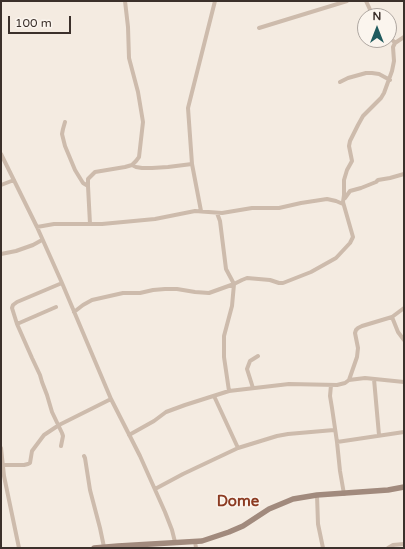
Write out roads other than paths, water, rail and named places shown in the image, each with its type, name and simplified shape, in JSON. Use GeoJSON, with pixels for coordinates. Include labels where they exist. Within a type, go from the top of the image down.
{"type":"FeatureCollection","features":[{"type":"Feature","properties":{"kind":"street"},"geometry":{"type":"LineString","coordinates":[[90,224],[88,179],[94,172],[132,165],[139,156],[143,122],[130,58],[125,1]]}},
{"type":"Feature","properties":{"kind":"street"},"geometry":{"type":"LineString","coordinates":[[201,211],[192,164],[188,108],[215,1]]}},
{"type":"Feature","properties":{"kind":"street"},"geometry":{"type":"LineString","coordinates":[[259,28],[347,1]]}},
{"type":"Feature","properties":{"kind":"street"},"geometry":{"type":"LineString","coordinates":[[74,312],[92,300],[123,293],[140,293],[153,290],[177,289],[209,293],[247,278],[283,283],[311,272],[336,258],[350,243],[353,237],[343,203],[344,180],[352,161],[349,146],[350,141],[363,116],[384,93],[392,71],[394,61],[393,48]]}},
{"type":"Feature","properties":{"kind":"street"},"geometry":{"type":"LineString","coordinates":[[340,82],[366,73],[376,74],[390,80]]}},
{"type":"Feature","properties":{"kind":"street"},"geometry":{"type":"LineString","coordinates":[[65,122],[62,134],[64,146],[74,170],[81,180],[88,186]]}},
{"type":"Feature","properties":{"kind":"street"},"geometry":{"type":"LineString","coordinates":[[1,154],[37,227],[111,399],[155,489],[172,530],[175,542]]}},
{"type":"Feature","properties":{"kind":"street"},"geometry":{"type":"LineString","coordinates":[[132,165],[142,168],[152,168],[192,164]]}},
{"type":"Feature","properties":{"kind":"street"},"geometry":{"type":"LineString","coordinates":[[343,203],[350,191],[361,188],[378,180],[404,174]]}},
{"type":"Feature","properties":{"kind":"street"},"geometry":{"type":"LineString","coordinates":[[1,185],[14,180]]}},
{"type":"Feature","properties":{"kind":"street"},"geometry":{"type":"LineString","coordinates":[[37,227],[54,224],[102,224],[155,219],[201,211],[222,213],[252,208],[279,208],[327,199],[343,203]]}},
{"type":"Feature","properties":{"kind":"street"},"geometry":{"type":"LineString","coordinates":[[217,213],[220,221],[226,269],[234,284],[232,306],[224,336],[224,357],[229,391]]}},
{"type":"Feature","properties":{"kind":"street"},"geometry":{"type":"LineString","coordinates":[[1,254],[16,251],[42,240]]}},
{"type":"Feature","properties":{"kind":"street"},"geometry":{"type":"LineString","coordinates":[[61,446],[63,436],[52,412],[39,372],[17,324],[12,308],[14,303],[62,283]]}},
{"type":"Feature","properties":{"kind":"street"},"geometry":{"type":"LineString","coordinates":[[17,324],[56,307]]}},
{"type":"Feature","properties":{"kind":"street"},"geometry":{"type":"LineString","coordinates":[[349,380],[357,357],[358,348],[355,333],[356,330],[362,326],[392,317],[404,308]]}},
{"type":"Feature","properties":{"kind":"street"},"geometry":{"type":"LineString","coordinates":[[392,317],[398,332],[404,340]]}},
{"type":"Feature","properties":{"kind":"street"},"geometry":{"type":"LineString","coordinates":[[253,388],[247,369],[250,361],[258,356]]}},
{"type":"Feature","properties":{"kind":"street"},"geometry":{"type":"LineString","coordinates":[[129,435],[154,421],[166,412],[229,391],[289,384],[337,385],[345,383],[349,380],[364,378],[404,382]]}},
{"type":"Feature","properties":{"kind":"street"},"geometry":{"type":"LineString","coordinates":[[374,379],[379,435]]}},
{"type":"Feature","properties":{"kind":"street"},"geometry":{"type":"LineString","coordinates":[[331,385],[330,396],[334,430],[344,494]]}},
{"type":"Feature","properties":{"kind":"street"},"geometry":{"type":"LineString","coordinates":[[214,396],[238,448]]}},
{"type":"Feature","properties":{"kind":"street"},"geometry":{"type":"LineString","coordinates":[[3,466],[24,465],[30,463],[32,451],[42,436],[59,425],[111,399]]}},
{"type":"Feature","properties":{"kind":"street"},"geometry":{"type":"LineString","coordinates":[[155,489],[238,448],[277,436],[334,430]]}},
{"type":"Feature","properties":{"kind":"street"},"geometry":{"type":"LineString","coordinates":[[337,442],[404,432]]}},
{"type":"Feature","properties":{"kind":"street"},"geometry":{"type":"LineString","coordinates":[[1,448],[8,494],[19,548]]}},
{"type":"Feature","properties":{"kind":"street"},"geometry":{"type":"LineString","coordinates":[[84,456],[90,490],[104,547]]}},
{"type":"Feature","properties":{"kind":"street"},"geometry":{"type":"LineString","coordinates":[[94,548],[208,539],[243,526],[269,509],[293,499],[317,495],[388,490],[404,487]]}},
{"type":"Feature","properties":{"kind":"street"},"geometry":{"type":"LineString","coordinates":[[1,492],[8,494]]}},
{"type":"Feature","properties":{"kind":"street"},"geometry":{"type":"LineString","coordinates":[[317,495],[318,524],[323,548]]}},
{"type":"Feature","properties":{"kind":"street"},"geometry":{"type":"LineString","coordinates":[[195,541],[196,548]]}},
{"type":"Feature","properties":{"kind":"street"},"geometry":{"type":"LineString","coordinates":[[388,548],[393,545],[404,544]]}},
{"type":"Feature","properties":{"kind":"district","name":"Dome"},"geometry":{"type":"Point","coordinates":[238,502]}}]}
